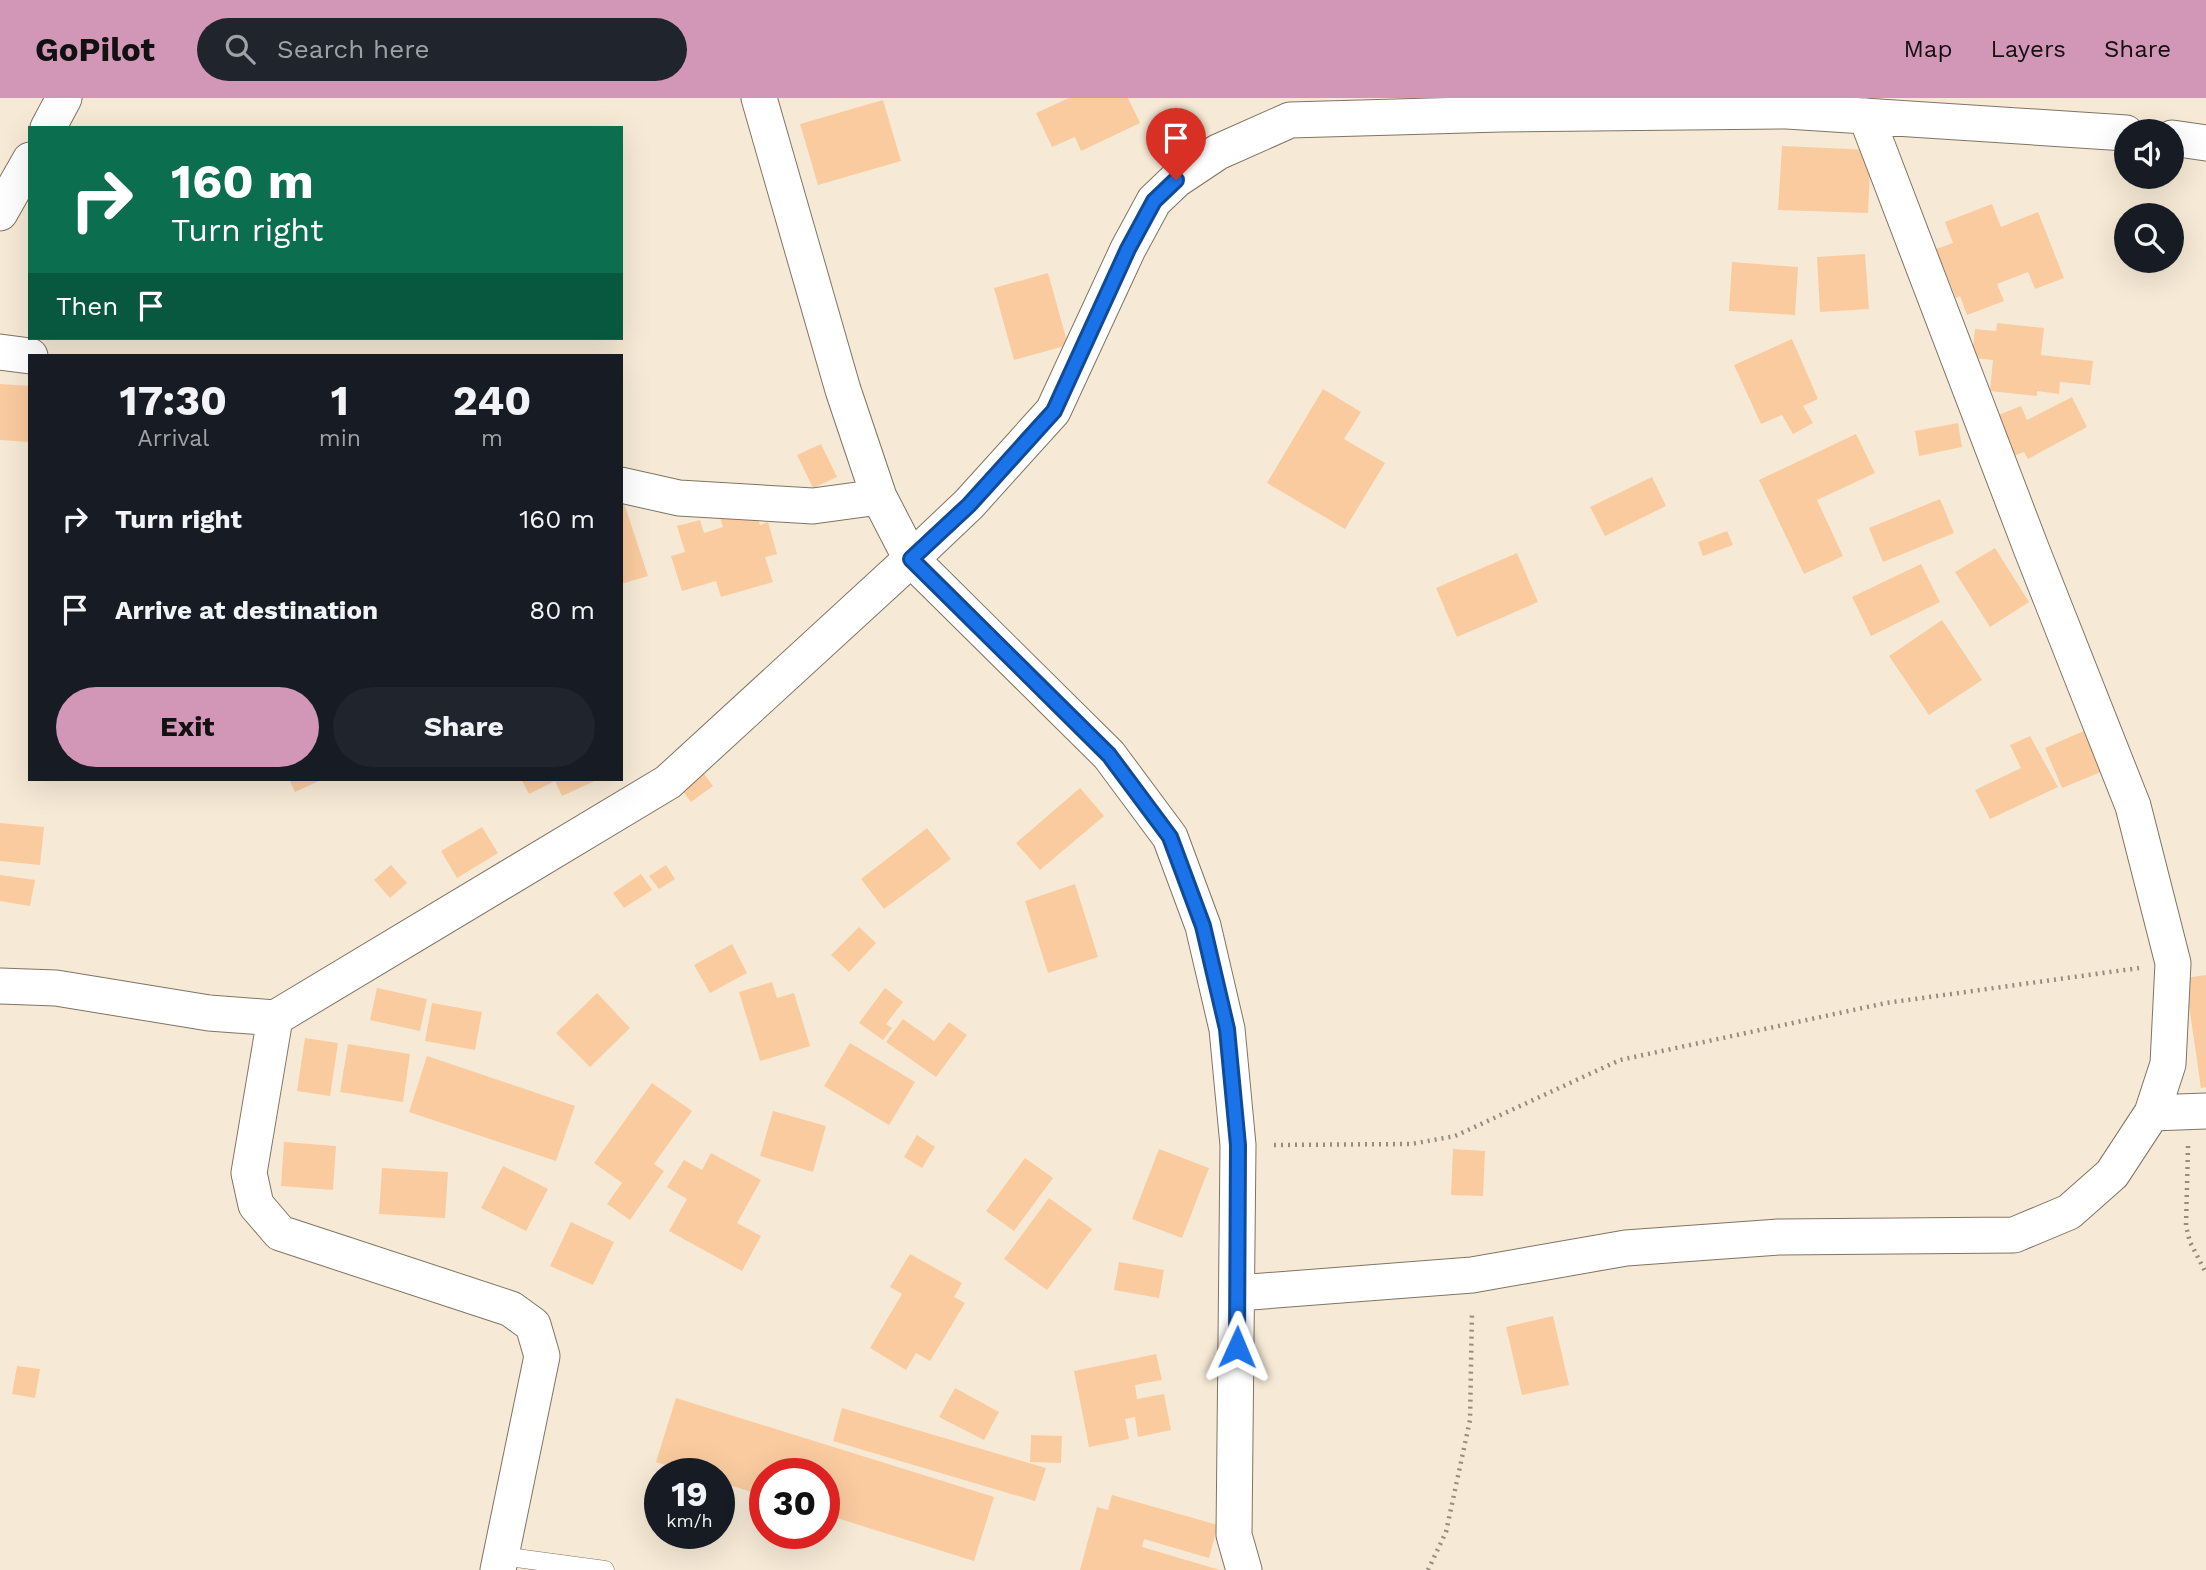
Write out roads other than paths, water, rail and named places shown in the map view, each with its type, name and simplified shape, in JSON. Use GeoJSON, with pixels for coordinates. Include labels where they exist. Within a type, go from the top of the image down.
{"type":"FeatureCollection","features":[{"type":"Feature","properties":{"kind":"street"},"geometry":{"type":"LineString","coordinates":[[759,98],[842,390],[879,497],[911,559],[1109,755],[1170,837],[1203,926],[1227,1029],[1238,1145],[1234,1535],[1244,1570]]}},
{"type":"Feature","properties":{"kind":"street"},"geometry":{"type":"LineString","coordinates":[[0,986],[56,988],[209,1013],[275,1018],[668,782],[969,505],[1054,411],[1128,249],[1154,201],[1176,180],[1290,109],[1501,114],[1773,111],[2114,132]]}},
{"type":"Feature","properties":{"kind":"street"},"geometry":{"type":"LineString","coordinates":[[1238,1293],[1472,1275],[1626,1248],[1779,1237],[2014,1235],[2069,1212],[2112,1174],[2152,1113],[2168,1064],[2173,963],[2133,806],[2026,536],[1866,116]]}},
{"type":"Feature","properties":{"kind":"street"},"geometry":{"type":"LineString","coordinates":[[2184,140],[2206,143]]}},
{"type":"Feature","properties":{"kind":"street"},"geometry":{"type":"LineString","coordinates":[[0,213],[28,164]]}},
{"type":"Feature","properties":{"kind":"street"},"geometry":{"type":"LineString","coordinates":[[0,352],[28,356]]}},
{"type":"Feature","properties":{"kind":"street"},"geometry":{"type":"LineString","coordinates":[[623,485],[679,498],[813,506],[879,497]]}},
{"type":"Feature","properties":{"kind":"street"},"geometry":{"type":"LineString","coordinates":[[275,1018],[249,1173],[256,1205],[280,1233],[511,1309],[533,1325],[542,1356],[500,1563]]}},
{"type":"Feature","properties":{"kind":"street"},"geometry":{"type":"LineString","coordinates":[[2152,1113],[2197,1112]]}},
{"type":"Feature","properties":{"kind":"lane"},"geometry":{"type":"LineString","coordinates":[[500,1563],[606,1570]]}}]}
